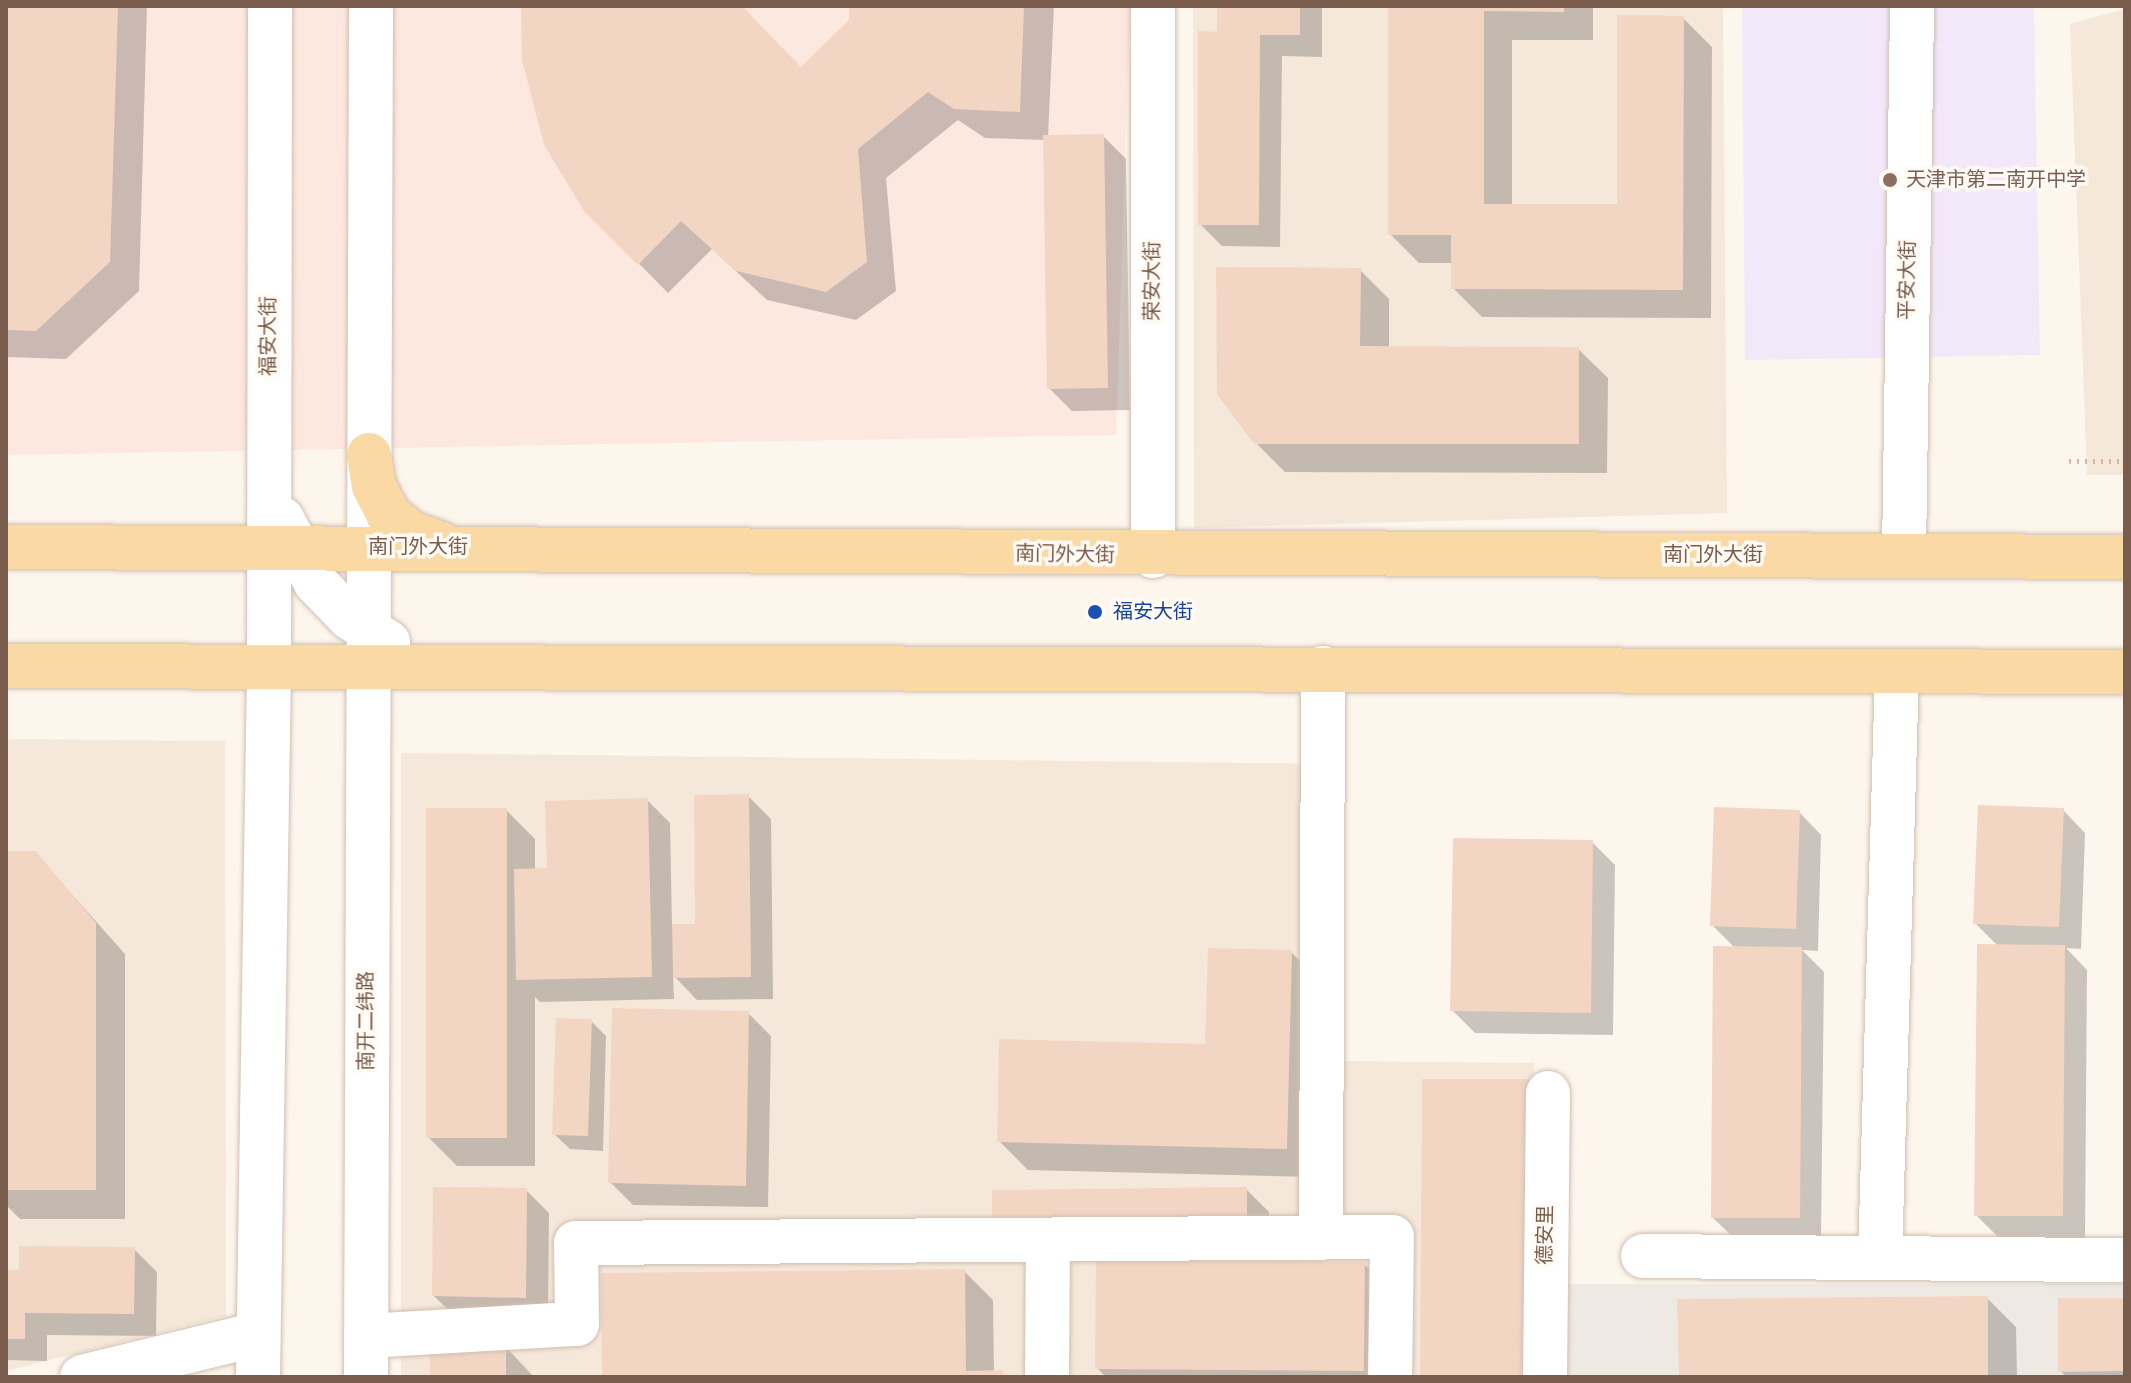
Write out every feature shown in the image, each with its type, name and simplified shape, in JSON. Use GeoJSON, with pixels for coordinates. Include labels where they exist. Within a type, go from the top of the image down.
{"type":"FeatureCollection","features":[{"type":"Feature","properties":{"kind":"main road"},"geometry":{"type":"LineString","coordinates":[[369,455],[374,486],[388,514],[411,533],[452,547]]}},
{"type":"Feature","properties":{"kind":"main road","name":"南门外大街"},"geometry":{"type":"LineString","coordinates":[[6,547],[452,547],[1153,556],[1904,554],[2125,557]]}},
{"type":"Feature","properties":{"kind":"main road"},"geometry":{"type":"LineString","coordinates":[[6,666],[269,667],[368,648],[455,665],[2125,672]]}},
{"type":"Feature","properties":{"kind":"street","name":"福安大街"},"geometry":{"type":"LineString","coordinates":[[270,6],[268,458],[278,509],[281,548]]}},
{"type":"Feature","properties":{"kind":"street"},"geometry":{"type":"LineString","coordinates":[[368,648],[371,6]]}},
{"type":"Feature","properties":{"kind":"street","name":"荣安大街"},"geometry":{"type":"LineString","coordinates":[[1153,6],[1153,556]]}},
{"type":"Feature","properties":{"kind":"street","name":"平安大街"},"geometry":{"type":"LineString","coordinates":[[1904,554],[1912,6]]}},
{"type":"Feature","properties":{"kind":"street"},"geometry":{"type":"LineString","coordinates":[[281,548],[332,602],[368,648]]}},
{"type":"Feature","properties":{"kind":"street"},"geometry":{"type":"LineString","coordinates":[[258,1377],[269,667],[281,548]]}},
{"type":"Feature","properties":{"kind":"street","name":"南开二纬路"},"geometry":{"type":"LineString","coordinates":[[366,1357],[368,648]]}},
{"type":"Feature","properties":{"kind":"street"},"geometry":{"type":"LineString","coordinates":[[1321,1238],[1323,668]]}},
{"type":"Feature","properties":{"kind":"street"},"geometry":{"type":"LineString","coordinates":[[1880,1258],[1897,671]]}},
{"type":"Feature","properties":{"kind":"street","name":"德安里"},"geometry":{"type":"LineString","coordinates":[[1545,1377],[1548,1093]]}},
{"type":"Feature","properties":{"kind":"street"},"geometry":{"type":"LineString","coordinates":[[366,1357],[577,1324],[576,1243],[1392,1237],[1390,1377]]}},
{"type":"Feature","properties":{"kind":"street"},"geometry":{"type":"LineString","coordinates":[[1047,1377],[1048,1240]]}},
{"type":"Feature","properties":{"kind":"street"},"geometry":{"type":"LineString","coordinates":[[1643,1256],[2125,1260]]}},
{"type":"Feature","properties":{"kind":"street"},"geometry":{"type":"LineString","coordinates":[[82,1377],[258,1334]]}},
{"type":"Feature","properties":{"kind":"path"},"geometry":{"type":"LineString","coordinates":[[2069,461],[2125,461]]}},
{"type":"Feature","properties":{"kind":"shaded area"},"geometry":{"type":"Polygon","coordinates":[[[6,6],[1130,6],[1116,435],[6,455],[6,6]]]}},
{"type":"Feature","properties":{"kind":"shaded area"},"geometry":{"type":"Polygon","coordinates":[[[1193,6],[1723,6],[1727,513],[1194,528],[1193,6]]]}},
{"type":"Feature","properties":{"kind":"shaded area","name":"天津市第二南开中学"},"geometry":{"type":"Polygon","coordinates":[[[1742,6],[2034,6],[2040,355],[1745,360],[1742,6]]]}},
{"type":"Feature","properties":{"kind":"shaded area"},"geometry":{"type":"Polygon","coordinates":[[[2125,9],[2125,475],[2087,475],[2070,24],[2125,9]]]}},
{"type":"Feature","properties":{"kind":"shaded area"},"geometry":{"type":"Polygon","coordinates":[[[6,739],[225,741],[226,1316],[6,1371],[6,739]]]}},
{"type":"Feature","properties":{"kind":"shaded area"},"geometry":{"type":"Polygon","coordinates":[[[401,753],[1340,764],[1339,1061],[1534,1063],[1527,1377],[401,1377],[401,753]]]}},
{"type":"Feature","properties":{"kind":"shaded area"},"geometry":{"type":"Polygon","coordinates":[[[1564,1284],[2125,1284],[2125,1377],[1563,1377],[1564,1284]]]}},
{"type":"Feature","properties":{"kind":"building"},"geometry":{"type":"Polygon","coordinates":[[[6,6],[118,6],[110,262],[36,331],[6,330],[6,6]]]}},
{"type":"Feature","properties":{"kind":"building"},"geometry":{"type":"Polygon","coordinates":[[[521,6],[742,6],[801,67],[849,20],[849,6],[1024,6],[1020,112],[954,109],[928,92],[858,149],[867,262],[826,292],[736,271],[681,221],[638,265],[584,211],[544,145],[522,60],[521,6]]]}},
{"type":"Feature","properties":{"kind":"building"},"geometry":{"type":"Polygon","coordinates":[[[1217,6],[1300,6],[1300,35],[1260,35],[1259,225],[1198,225],[1198,31],[1217,32],[1217,6]]]}},
{"type":"Feature","properties":{"kind":"building"},"geometry":{"type":"Polygon","coordinates":[[[1388,6],[1564,6],[1564,12],[1484,11],[1484,204],[1617,204],[1617,15],[1684,16],[1683,290],[1451,289],[1451,235],[1388,235],[1388,6]]]}},
{"type":"Feature","properties":{"kind":"building"},"geometry":{"type":"Polygon","coordinates":[[[1104,134],[1108,388],[1047,389],[1043,135],[1104,134]]]}},
{"type":"Feature","properties":{"kind":"building"},"geometry":{"type":"Polygon","coordinates":[[[1216,267],[1361,268],[1360,346],[1579,347],[1579,444],[1254,444],[1217,394],[1216,267]]]}},
{"type":"Feature","properties":{"kind":"building"},"geometry":{"type":"Polygon","coordinates":[[[749,794],[751,977],[673,978],[672,924],[695,924],[694,795],[749,794]]]}},
{"type":"Feature","properties":{"kind":"building"},"geometry":{"type":"Polygon","coordinates":[[[648,798],[652,977],[516,980],[514,869],[547,868],[545,801],[648,798]]]}},
{"type":"Feature","properties":{"kind":"building"},"geometry":{"type":"Polygon","coordinates":[[[1978,805],[2064,808],[2059,927],[1973,924],[1978,805]]]}},
{"type":"Feature","properties":{"kind":"building"},"geometry":{"type":"Polygon","coordinates":[[[1714,807],[1800,810],[1796,929],[1710,926],[1714,807]]]}},
{"type":"Feature","properties":{"kind":"building"},"geometry":{"type":"Polygon","coordinates":[[[426,808],[507,808],[507,1138],[426,1138],[426,808]]]}},
{"type":"Feature","properties":{"kind":"building"},"geometry":{"type":"Polygon","coordinates":[[[1453,838],[1593,840],[1591,1013],[1450,1011],[1453,838]]]}},
{"type":"Feature","properties":{"kind":"building"},"geometry":{"type":"Polygon","coordinates":[[[6,851],[36,851],[96,923],[96,1190],[6,1190],[6,851]]]}},
{"type":"Feature","properties":{"kind":"building"},"geometry":{"type":"Polygon","coordinates":[[[1977,944],[2065,945],[2063,1216],[1974,1216],[1977,944]]]}},
{"type":"Feature","properties":{"kind":"building"},"geometry":{"type":"Polygon","coordinates":[[[1713,946],[1802,947],[1800,1218],[1711,1218],[1713,946]]]}},
{"type":"Feature","properties":{"kind":"building"},"geometry":{"type":"Polygon","coordinates":[[[1208,948],[1292,950],[1287,1149],[997,1142],[999,1039],[1205,1044],[1208,948]]]}},
{"type":"Feature","properties":{"kind":"building"},"geometry":{"type":"Polygon","coordinates":[[[612,1008],[749,1011],[746,1186],[608,1183],[612,1008]]]}},
{"type":"Feature","properties":{"kind":"building"},"geometry":{"type":"Polygon","coordinates":[[[556,1018],[592,1019],[588,1136],[552,1135],[556,1018]]]}},
{"type":"Feature","properties":{"kind":"building"},"geometry":{"type":"Polygon","coordinates":[[[1422,1079],[1533,1079],[1531,1377],[1420,1377],[1422,1079]]]}},
{"type":"Feature","properties":{"kind":"building"},"geometry":{"type":"Polygon","coordinates":[[[433,1187],[527,1188],[526,1298],[432,1296],[433,1187]]]}},
{"type":"Feature","properties":{"kind":"building"},"geometry":{"type":"Polygon","coordinates":[[[1247,1187],[1247,1233],[992,1237],[992,1190],[1247,1187]]]}},
{"type":"Feature","properties":{"kind":"building"},"geometry":{"type":"Polygon","coordinates":[[[19,1246],[135,1247],[134,1314],[25,1313],[25,1339],[6,1339],[6,1270],[19,1270],[19,1246]]]}},
{"type":"Feature","properties":{"kind":"building"},"geometry":{"type":"Polygon","coordinates":[[[1096,1260],[1365,1262],[1364,1371],[1095,1369],[1096,1260]]]}},
{"type":"Feature","properties":{"kind":"building"},"geometry":{"type":"Polygon","coordinates":[[[965,1269],[966,1371],[1003,1370],[1003,1377],[602,1377],[601,1273],[965,1269]]]}},
{"type":"Feature","properties":{"kind":"building"},"geometry":{"type":"Polygon","coordinates":[[[1988,1296],[1988,1377],[1679,1377],[1677,1299],[1988,1296]]]}},
{"type":"Feature","properties":{"kind":"building"},"geometry":{"type":"Polygon","coordinates":[[[2058,1298],[2125,1298],[2125,1371],[2058,1372],[2058,1298]]]}},
{"type":"Feature","properties":{"kind":"building"},"geometry":{"type":"Polygon","coordinates":[[[506,1344],[506,1377],[430,1377],[429,1345],[506,1344]]]}},
{"type":"Feature","properties":{"kind":"place","name":"天津市第二南开中学"},"geometry":{"type":"Point","coordinates":[1890,180]}},
{"type":"Feature","properties":{"kind":"place","name":"福安大街"},"geometry":{"type":"Point","coordinates":[1095,612]}}]}
